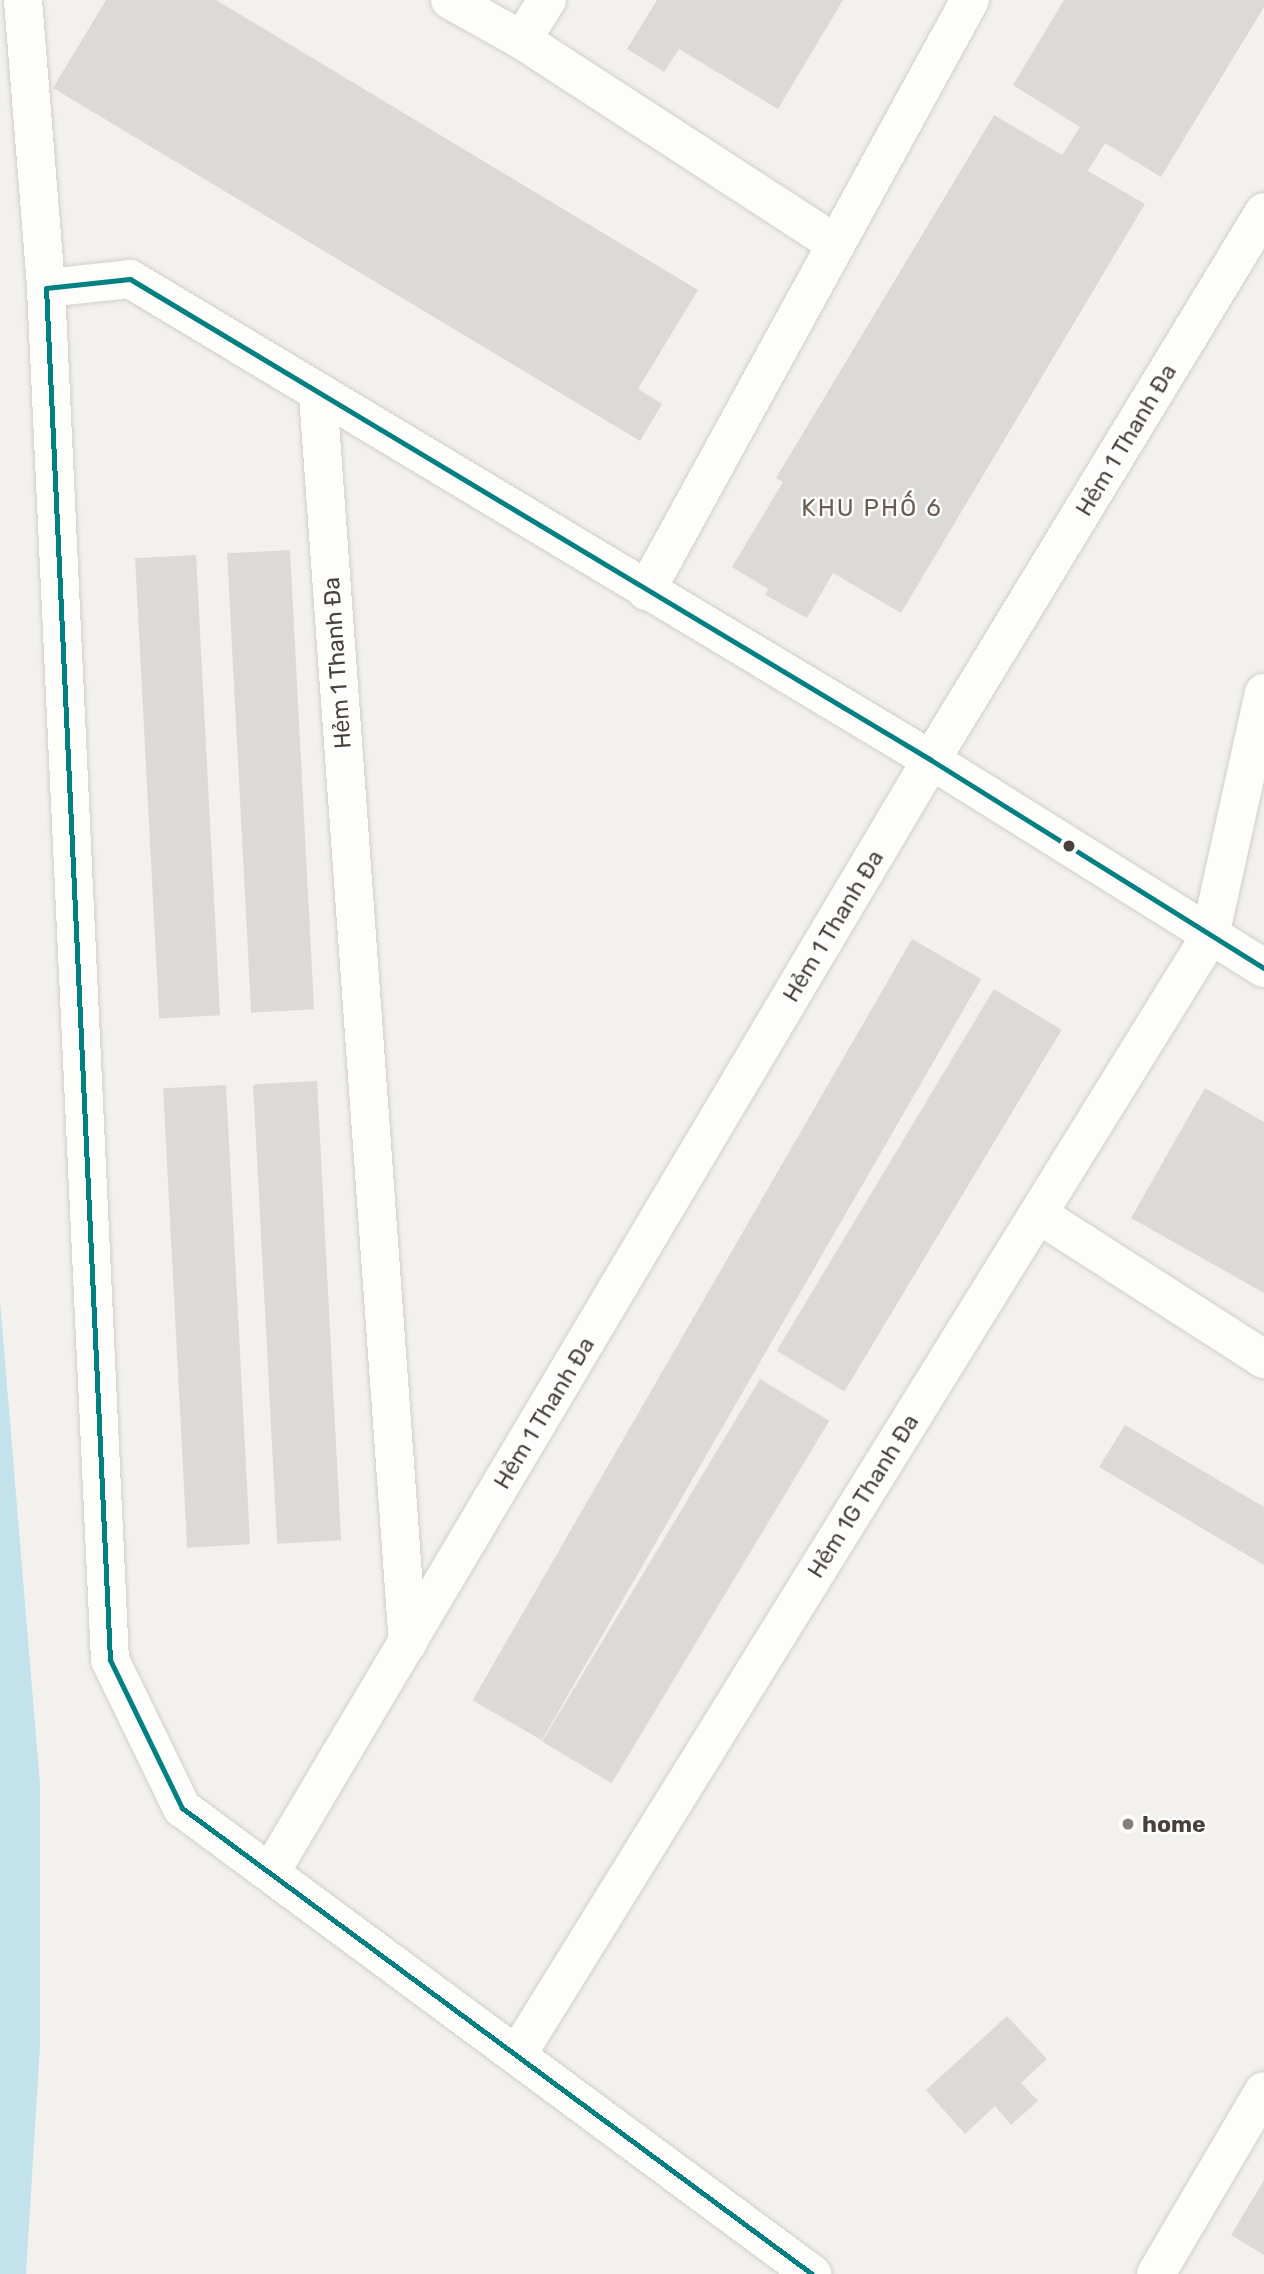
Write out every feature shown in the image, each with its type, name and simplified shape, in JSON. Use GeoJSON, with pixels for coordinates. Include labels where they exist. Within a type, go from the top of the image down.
{"type":"FeatureCollection","features":[{"type":"Feature","properties":{"kind":"street"},"geometry":{"type":"LineString","coordinates":[[23,0],[46,288],[110,1660],[182,1808],[811,2274]]}},
{"type":"Feature","properties":{"kind":"street"},"geometry":{"type":"LineString","coordinates":[[450,0],[522,40],[836,244]]}},
{"type":"Feature","properties":{"kind":"street"},"geometry":{"type":"LineString","coordinates":[[522,40],[547,0]]}},
{"type":"Feature","properties":{"kind":"street"},"geometry":{"type":"LineString","coordinates":[[646,591],[970,0]]}},
{"type":"Feature","properties":{"kind":"street","name":"Hẻm 1 Thanh Đa"},"geometry":{"type":"LineString","coordinates":[[270,1873],[931,760],[1264,212]]}},
{"type":"Feature","properties":{"kind":"street"},"geometry":{"type":"LineString","coordinates":[[46,288],[130,279],[318,395],[931,760],[1264,968]]}},
{"type":"Feature","properties":{"kind":"street","name":"Hẻm 1 Thanh Đa"},"geometry":{"type":"LineString","coordinates":[[318,395],[408,1643]]}},
{"type":"Feature","properties":{"kind":"street","name":"Hẻm 1G Thanh Đa"},"geometry":{"type":"LineString","coordinates":[[517,2055],[1210,936],[1264,693]]}},
{"type":"Feature","properties":{"kind":"street"},"geometry":{"type":"LineString","coordinates":[[1038,1214],[1264,1359]]}},
{"type":"Feature","properties":{"kind":"street"},"geometry":{"type":"LineString","coordinates":[[1156,2274],[1264,2091]]}},
{"type":"Feature","properties":{"kind":"water"},"geometry":{"type":"Polygon","coordinates":[[[0,1301],[40,1784],[40,2046],[26,2274],[0,2274],[0,1301]]]}},
{"type":"Feature","properties":{"kind":"building"},"geometry":{"type":"Polygon","coordinates":[[[106,0],[216,0],[698,290],[638,389],[662,404],[640,441],[53,88],[106,0]]]}},
{"type":"Feature","properties":{"kind":"building"},"geometry":{"type":"Polygon","coordinates":[[[657,0],[843,0],[778,109],[679,49],[664,72],[627,49],[657,0]]]}},
{"type":"Feature","properties":{"kind":"building"},"geometry":{"type":"Polygon","coordinates":[[[1064,0],[1264,0],[1264,7],[1161,177],[1105,143],[1088,171],[1145,204],[901,613],[833,573],[807,618],[765,595],[768,589],[732,567],[783,482],[776,478],[994,115],[1062,155],[1080,127],[1013,85],[1064,0]]]}},
{"type":"Feature","properties":{"kind":"building"},"geometry":{"type":"Polygon","coordinates":[[[290,550],[314,1009],[251,1013],[227,553],[290,550]]]}},
{"type":"Feature","properties":{"kind":"building"},"geometry":{"type":"Polygon","coordinates":[[[196,555],[220,1015],[159,1019],[135,558],[196,555]]]}},
{"type":"Feature","properties":{"kind":"building"},"geometry":{"type":"Polygon","coordinates":[[[912,939],[981,979],[542,1740],[473,1700],[912,939]]]}},
{"type":"Feature","properties":{"kind":"building"},"geometry":{"type":"Polygon","coordinates":[[[994,989],[1062,1030],[844,1391],[777,1351],[994,989]]]}},
{"type":"Feature","properties":{"kind":"building"},"geometry":{"type":"Polygon","coordinates":[[[317,1081],[341,1540],[277,1544],[253,1084],[317,1081]]]}},
{"type":"Feature","properties":{"kind":"building"},"geometry":{"type":"Polygon","coordinates":[[[226,1085],[250,1544],[187,1548],[163,1088],[226,1085]]]}},
{"type":"Feature","properties":{"kind":"building"},"geometry":{"type":"Polygon","coordinates":[[[1205,1088],[1264,1122],[1264,1293],[1131,1218],[1205,1088]]]}},
{"type":"Feature","properties":{"kind":"building"},"geometry":{"type":"Polygon","coordinates":[[[760,1379],[829,1421],[612,1783],[542,1742],[760,1379]]]}},
{"type":"Feature","properties":{"kind":"building"},"geometry":{"type":"Polygon","coordinates":[[[1125,1425],[1264,1507],[1264,1565],[1099,1467],[1125,1425]]]}},
{"type":"Feature","properties":{"kind":"building"},"geometry":{"type":"Polygon","coordinates":[[[1007,2016],[1047,2059],[1021,2083],[1038,2101],[1011,2125],[995,2106],[965,2134],[926,2090],[1007,2016]]]}},
{"type":"Feature","properties":{"kind":"building"},"geometry":{"type":"Polygon","coordinates":[[[1264,2180],[1264,2255],[1231,2235],[1264,2180]]]}},
{"type":"Feature","properties":{"kind":"transit line"},"geometry":{"type":"LineString","coordinates":[[812,2274],[182,1808],[110,1660],[46,288],[130,279],[931,760],[1264,968]]}},
{"type":"Feature","properties":{"kind":"place","name":"home"},"geometry":{"type":"Point","coordinates":[1128,1824]}},
{"type":"Feature","properties":{"kind":"district","name":"KHU PHỐ 6"},"geometry":{"type":"Point","coordinates":[872,509]}}]}
